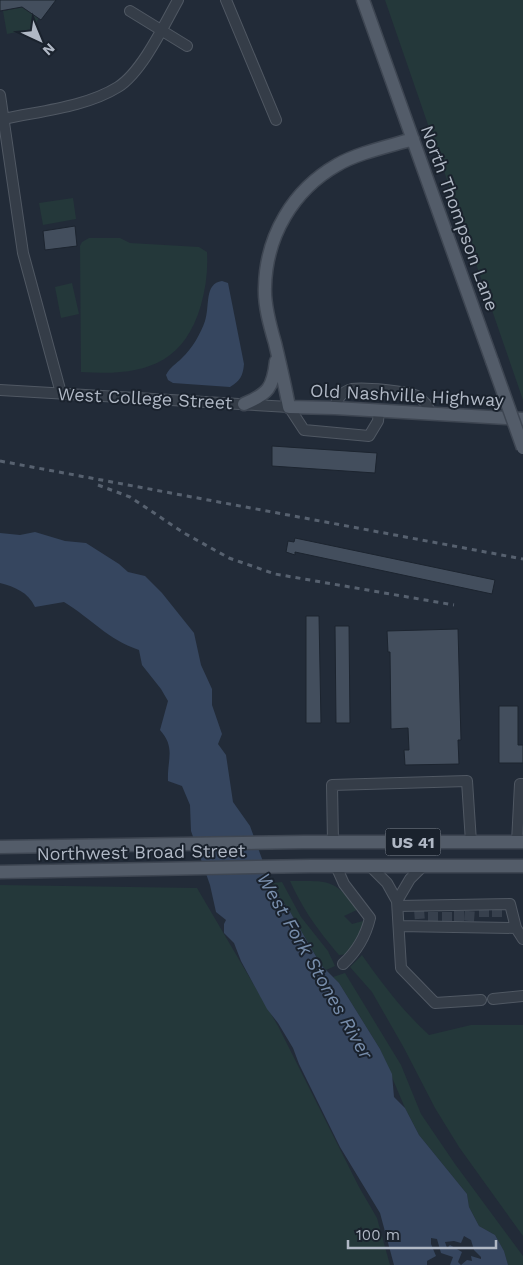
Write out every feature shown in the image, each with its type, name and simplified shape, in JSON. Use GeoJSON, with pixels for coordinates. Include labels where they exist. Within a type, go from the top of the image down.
{"type":"FeatureCollection","features":[{"type":"Feature","properties":{"kind":"main road","name":"North Thompson Lane"},"geometry":{"type":"LineString","coordinates":[[363,0],[523,448]]}},
{"type":"Feature","properties":{"kind":"main road"},"geometry":{"type":"LineString","coordinates":[[289,407],[269,320],[264,288],[270,248],[286,212],[309,184],[338,164],[372,151],[413,139]]}},
{"type":"Feature","properties":{"kind":"main road"},"geometry":{"type":"LineString","coordinates":[[244,404],[260,397],[267,391],[274,376],[277,351]]}},
{"type":"Feature","properties":{"kind":"main road","name":"Old Nashville Highway"},"geometry":{"type":"LineString","coordinates":[[289,407],[523,419]]}},
{"type":"Feature","properties":{"kind":"main road","name":"Northwest Broad Street"},"geometry":{"type":"LineString","coordinates":[[0,847],[304,842],[520,842]]}},
{"type":"Feature","properties":{"kind":"main road","name":"Northwest Broad Street"},"geometry":{"type":"LineString","coordinates":[[0,872],[311,866],[523,866]]}},
{"type":"Feature","properties":{"kind":"street"},"geometry":{"type":"LineString","coordinates":[[4,119],[87,101],[118,87],[133,73],[161,31],[178,0]]}},
{"type":"Feature","properties":{"kind":"street"},"geometry":{"type":"LineString","coordinates":[[226,0],[276,120]]}},
{"type":"Feature","properties":{"kind":"street"},"geometry":{"type":"LineString","coordinates":[[130,10],[187,46]]}},
{"type":"Feature","properties":{"kind":"street"},"geometry":{"type":"LineString","coordinates":[[0,96],[23,253],[61,393]]}},
{"type":"Feature","properties":{"kind":"street"},"geometry":{"type":"LineString","coordinates":[[334,408],[340,396],[351,389],[405,392],[416,395],[426,403],[431,414]]}},
{"type":"Feature","properties":{"kind":"street","name":"West College Street"},"geometry":{"type":"LineString","coordinates":[[0,390],[289,407]]}},
{"type":"Feature","properties":{"kind":"street"},"geometry":{"type":"LineString","coordinates":[[289,407],[304,430],[369,436],[378,421],[380,411]]}},
{"type":"Feature","properties":{"kind":"street"},"geometry":{"type":"LineString","coordinates":[[333,842],[332,785],[466,781],[471,842]]}},
{"type":"Feature","properties":{"kind":"street"},"geometry":{"type":"LineString","coordinates":[[520,842],[520,784],[523,784]]}},
{"type":"Feature","properties":{"kind":"street"},"geometry":{"type":"LineString","coordinates":[[336,866],[344,884],[370,918],[368,928],[343,964]]}},
{"type":"Feature","properties":{"kind":"street"},"geometry":{"type":"LineString","coordinates":[[370,866],[387,883],[397,904],[400,968],[435,1003],[481,1000]]}},
{"type":"Feature","properties":{"kind":"street"},"geometry":{"type":"LineString","coordinates":[[397,904],[410,879],[423,866]]}},
{"type":"Feature","properties":{"kind":"street"},"geometry":{"type":"LineString","coordinates":[[397,904],[419,907],[497,906],[510,904],[516,928],[523,939]]}},
{"type":"Feature","properties":{"kind":"street"},"geometry":{"type":"LineString","coordinates":[[399,926],[420,924],[497,924],[516,928]]}},
{"type":"Feature","properties":{"kind":"street"},"geometry":{"type":"LineString","coordinates":[[493,999],[523,996]]}},
{"type":"Feature","properties":{"kind":"green space"},"geometry":{"type":"Polygon","coordinates":[[[385,0],[523,0],[523,400],[385,0]]]}},
{"type":"Feature","properties":{"kind":"green space"},"geometry":{"type":"Polygon","coordinates":[[[22,7],[39,18],[32,29],[7,34],[3,11],[22,7]]]}},
{"type":"Feature","properties":{"kind":"green space"},"geometry":{"type":"Polygon","coordinates":[[[73,198],[76,219],[43,225],[39,203],[73,198]]]}},
{"type":"Feature","properties":{"kind":"green space"},"geometry":{"type":"Polygon","coordinates":[[[89,238],[120,238],[130,243],[199,247],[207,252],[206,279],[201,305],[193,326],[183,342],[171,354],[156,363],[140,369],[122,372],[81,372],[80,246],[82,242],[89,238]]]}},
{"type":"Feature","properties":{"kind":"green space"},"geometry":{"type":"Polygon","coordinates":[[[72,283],[79,314],[61,318],[55,287],[72,283]]]}},
{"type":"Feature","properties":{"kind":"green space"},"geometry":{"type":"Polygon","coordinates":[[[290,881],[329,883],[342,892],[359,909],[344,916],[352,924],[363,921],[363,928],[349,954],[339,955],[331,946],[306,911],[290,881]]]}},
{"type":"Feature","properties":{"kind":"green space"},"geometry":{"type":"Polygon","coordinates":[[[282,882],[301,917],[328,951],[335,966],[326,970],[321,965],[289,910],[273,889],[272,883],[282,882]]]}},
{"type":"Feature","properties":{"kind":"green space"},"geometry":{"type":"Polygon","coordinates":[[[0,885],[197,888],[278,1026],[359,1187],[377,1218],[390,1265],[0,1265],[0,885]]]}},
{"type":"Feature","properties":{"kind":"green space"},"geometry":{"type":"Polygon","coordinates":[[[362,955],[394,997],[429,1035],[471,1025],[523,1025],[523,1236],[459,1147],[435,1108],[372,992],[350,967],[362,955]]]}},
{"type":"Feature","properties":{"kind":"green space"},"geometry":{"type":"Polygon","coordinates":[[[345,973],[401,1065],[421,1114],[455,1164],[523,1256],[523,1265],[508,1265],[504,1251],[495,1235],[479,1226],[469,1207],[467,1194],[419,1135],[405,1108],[380,1049],[339,983],[333,977],[345,973]]]}},
{"type":"Feature","properties":{"kind":"water"},"geometry":{"type":"Polygon","coordinates":[[[222,281],[228,283],[244,364],[242,375],[230,387],[173,383],[168,380],[166,375],[196,341],[205,321],[212,286],[222,281]]]}},
{"type":"Feature","properties":{"kind":"water","name":"West Fork Stones River"},"geometry":{"type":"Polygon","coordinates":[[[35,532],[65,541],[86,543],[128,572],[145,576],[162,593],[194,633],[201,665],[212,689],[212,705],[222,734],[218,744],[226,755],[233,802],[250,826],[273,889],[289,910],[321,965],[339,983],[380,1049],[392,1074],[394,1097],[405,1108],[419,1135],[467,1194],[469,1207],[479,1226],[495,1235],[504,1251],[508,1265],[461,1265],[450,1265],[453,1257],[441,1253],[437,1239],[431,1238],[431,1244],[436,1256],[427,1261],[427,1265],[394,1265],[380,1213],[340,1147],[293,1048],[267,1009],[241,961],[234,943],[224,933],[226,920],[216,912],[210,885],[191,831],[190,805],[182,786],[168,781],[170,754],[168,742],[160,730],[168,701],[142,665],[139,650],[118,640],[64,602],[35,607],[29,597],[11,586],[0,583],[0,533],[20,535],[35,532]],[[464,1236],[461,1243],[454,1241],[445,1242],[447,1248],[450,1245],[462,1252],[458,1262],[461,1265],[467,1260],[472,1261],[471,1256],[481,1259],[474,1250],[471,1240],[464,1236]]]}},
{"type":"Feature","properties":{"kind":"building"},"geometry":{"type":"Polygon","coordinates":[[[0,0],[56,0],[41,20],[22,7],[0,11],[0,0]]]}},
{"type":"Feature","properties":{"kind":"building"},"geometry":{"type":"Polygon","coordinates":[[[75,226],[77,246],[45,250],[43,231],[75,226]]]}},
{"type":"Feature","properties":{"kind":"building"},"geometry":{"type":"Polygon","coordinates":[[[272,446],[377,453],[375,473],[272,466],[272,446]]]}},
{"type":"Feature","properties":{"kind":"building"},"geometry":{"type":"Polygon","coordinates":[[[295,538],[495,580],[492,594],[295,552],[295,555],[286,552],[288,541],[294,542],[295,538]]]}},
{"type":"Feature","properties":{"kind":"building"},"geometry":{"type":"Polygon","coordinates":[[[306,616],[319,616],[321,723],[306,723],[306,616]]]}},
{"type":"Feature","properties":{"kind":"building"},"geometry":{"type":"Polygon","coordinates":[[[335,626],[349,626],[350,723],[336,723],[335,626]]]}},
{"type":"Feature","properties":{"kind":"building"},"geometry":{"type":"Polygon","coordinates":[[[458,629],[461,740],[458,740],[459,764],[405,765],[404,750],[409,750],[408,728],[391,729],[390,652],[388,652],[387,631],[458,629]]]}},
{"type":"Feature","properties":{"kind":"building"},"geometry":{"type":"Polygon","coordinates":[[[499,706],[518,706],[518,745],[523,745],[523,763],[499,763],[499,706]]]}},
{"type":"Feature","properties":{"kind":"tunnel"},"geometry":{"type":"LineString","coordinates":[[447,907],[447,922]]}},
{"type":"Feature","properties":{"kind":"tunnel"},"geometry":{"type":"LineString","coordinates":[[459,907],[459,921]]}},
{"type":"Feature","properties":{"kind":"tunnel"},"geometry":{"type":"LineString","coordinates":[[484,907],[484,921]]}},
{"type":"Feature","properties":{"kind":"tunnel"},"geometry":{"type":"LineString","coordinates":[[497,907],[497,921]]}},
{"type":"Feature","properties":{"kind":"tunnel"},"geometry":{"type":"LineString","coordinates":[[433,908],[433,922]]}},
{"type":"Feature","properties":{"kind":"tunnel"},"geometry":{"type":"LineString","coordinates":[[469,921],[470,908]]}},
{"type":"Feature","properties":{"kind":"tunnel"},"geometry":{"type":"LineString","coordinates":[[419,909],[420,922]]}},
{"type":"Feature","properties":{"kind":"railway"},"geometry":{"type":"LineString","coordinates":[[0,461],[523,559]]}},
{"type":"Feature","properties":{"kind":"railway"},"geometry":{"type":"LineString","coordinates":[[98,485],[130,497],[184,533],[229,558],[275,574],[454,605]]}}]}
